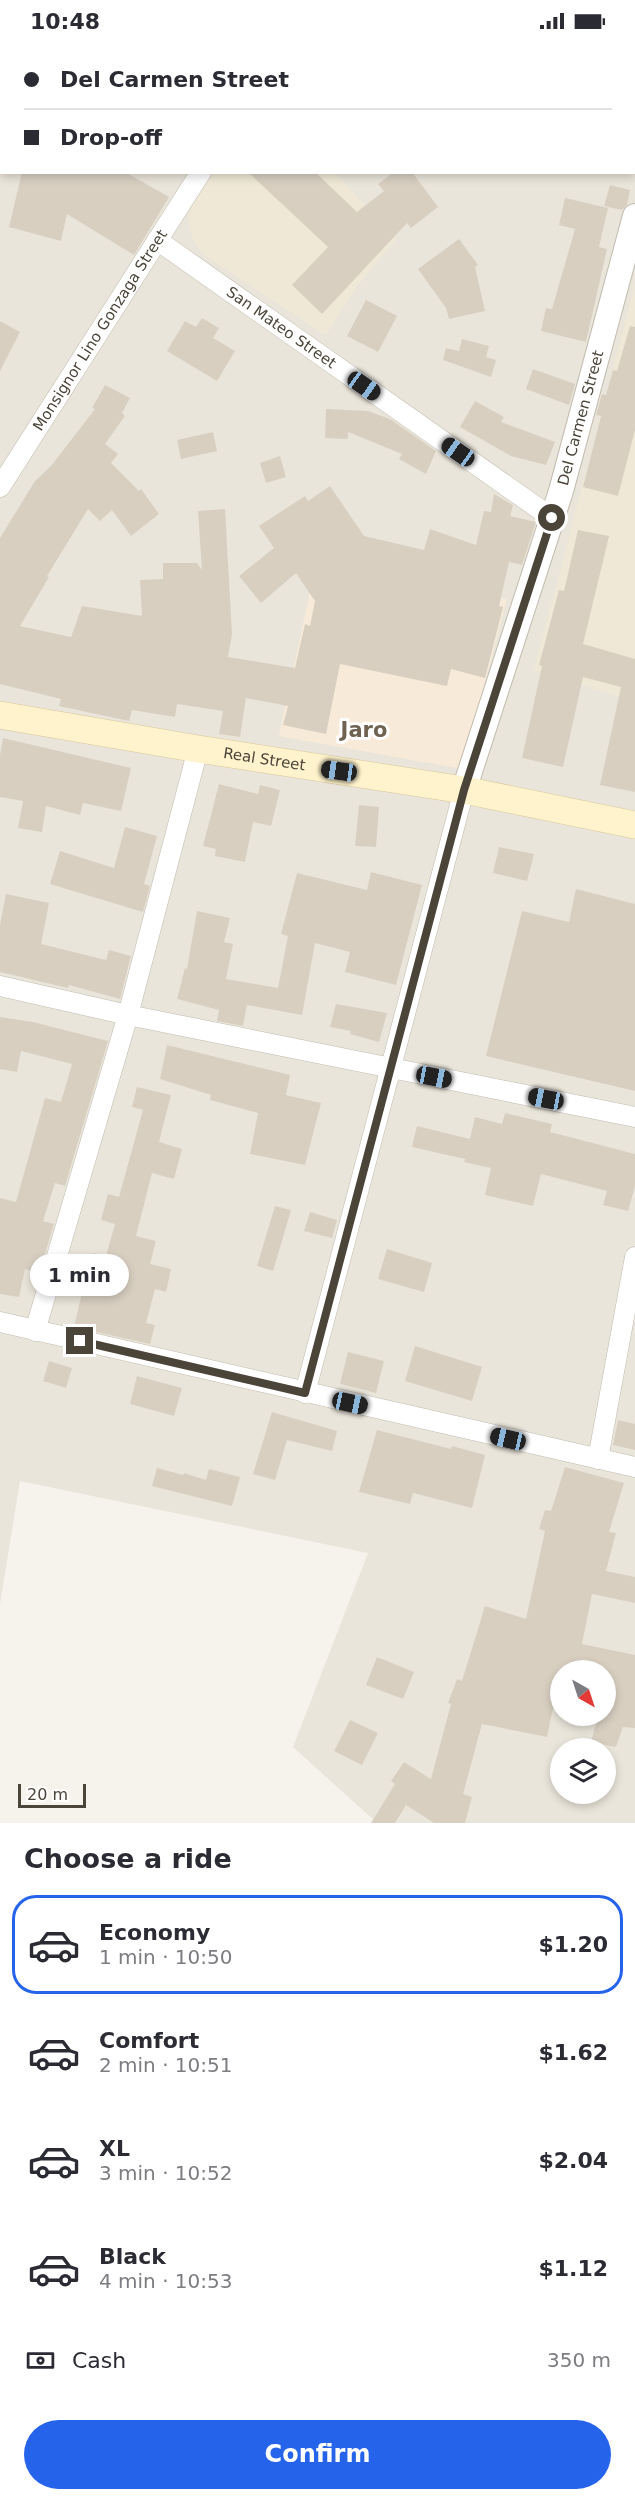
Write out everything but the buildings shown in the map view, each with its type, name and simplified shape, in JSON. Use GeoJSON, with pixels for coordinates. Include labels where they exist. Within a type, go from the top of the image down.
{"type":"FeatureCollection","features":[{"type":"Feature","properties":{"kind":"main road","name":"Real Street"},"geometry":{"type":"LineString","coordinates":[[0,715],[198,749],[464,790],[635,825]]}},
{"type":"Feature","properties":{"kind":"street","name":"Monsignor Lino Gonzaga Street"},"geometry":{"type":"LineString","coordinates":[[0,487],[200,174]]}},
{"type":"Feature","properties":{"kind":"street","name":"Del Carmen Street"},"geometry":{"type":"LineString","coordinates":[[464,790],[552,518],[635,216]]}},
{"type":"Feature","properties":{"kind":"street","name":"San Mateo Street"},"geometry":{"type":"LineString","coordinates":[[157,240],[552,518]]}},
{"type":"Feature","properties":{"kind":"street"},"geometry":{"type":"LineString","coordinates":[[35,1331],[128,1015],[198,749]]}},
{"type":"Feature","properties":{"kind":"street"},"geometry":{"type":"LineString","coordinates":[[305,1393],[464,790]]}},
{"type":"Feature","properties":{"kind":"street"},"geometry":{"type":"LineString","coordinates":[[0,986],[128,1015],[635,1117]]}},
{"type":"Feature","properties":{"kind":"street"},"geometry":{"type":"LineString","coordinates":[[598,1459],[635,1257]]}},
{"type":"Feature","properties":{"kind":"street"},"geometry":{"type":"LineString","coordinates":[[0,1323],[635,1467]]}},
{"type":"Feature","properties":{"kind":"shaded area"},"geometry":{"type":"Polygon","coordinates":[[[0,174],[635,174],[635,1823],[377,1823],[293,1747],[368,1553],[20,1481],[0,1604],[0,174]]]}},
{"type":"Feature","properties":{"kind":"shaded area"},"geometry":{"type":"Polygon","coordinates":[[[206,174],[336,174],[396,239],[357,286],[326,335],[202,254],[193,239],[188,217],[196,189],[206,174]]]}},
{"type":"Feature","properties":{"kind":"shaded area"},"geometry":{"type":"Polygon","coordinates":[[[635,285],[635,702],[534,670],[635,285]]]}},
{"type":"Feature","properties":{"kind":"shaded area"},"geometry":{"type":"Polygon","coordinates":[[[315,568],[507,599],[462,769],[279,736],[315,568]]]}},
{"type":"Feature","properties":{"kind":"district","name":"Jaro"},"geometry":{"type":"Point","coordinates":[364,730]}},
{"type":"Feature","properties":{"kind":"route"},"geometry":{"type":"LineString","coordinates":[[80,1341],[305,1393],[464,790],[552,518]]}}]}
